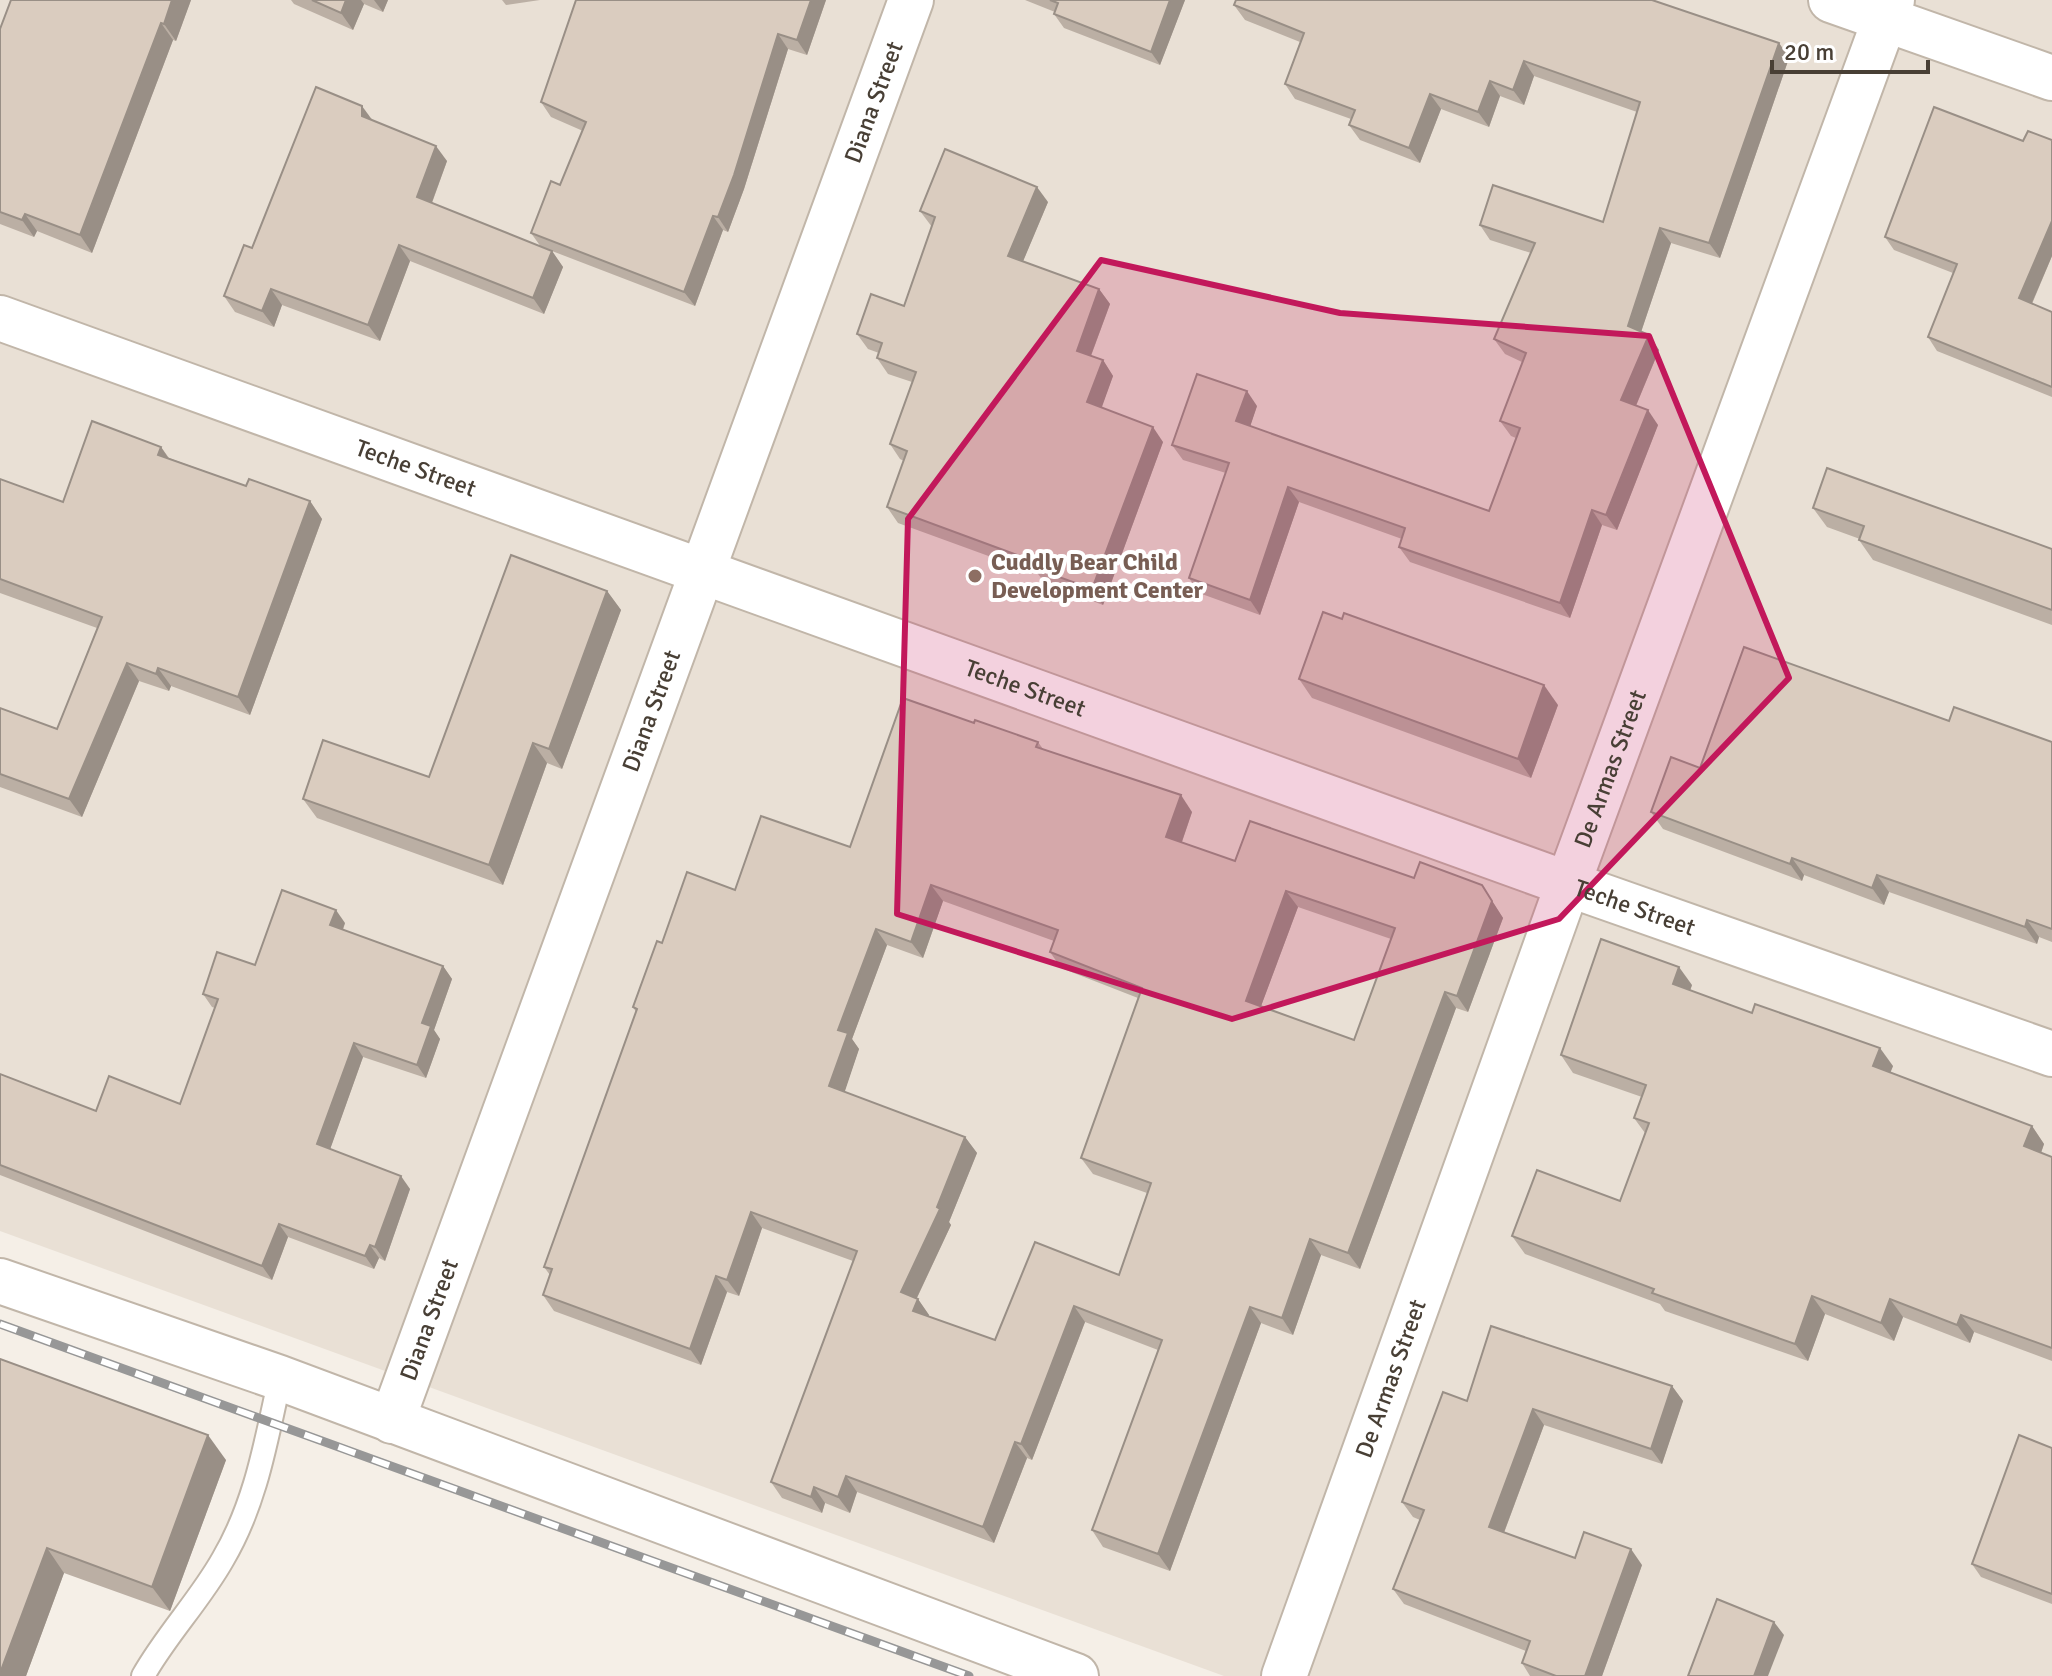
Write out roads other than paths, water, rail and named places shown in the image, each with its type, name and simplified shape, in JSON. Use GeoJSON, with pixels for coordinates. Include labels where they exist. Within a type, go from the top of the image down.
{"type":"FeatureCollection","features":[{"type":"Feature","properties":{"kind":"street","name":"Diana Street"},"geometry":{"type":"LineString","coordinates":[[392,1421],[911,0]]}},
{"type":"Feature","properties":{"kind":"street"},"geometry":{"type":"LineString","coordinates":[[1831,0],[1889,10],[2052,78]]}},
{"type":"Feature","properties":{"kind":"street","name":"De Armas Street"},"geometry":{"type":"LineString","coordinates":[[1284,1676],[1568,884],[1889,10]]}},
{"type":"Feature","properties":{"kind":"street","name":"Teche Street"},"geometry":{"type":"LineString","coordinates":[[0,318],[1568,884],[2052,1054]]}},
{"type":"Feature","properties":{"kind":"street"},"geometry":{"type":"LineString","coordinates":[[0,1281],[280,1378],[1076,1676]]}},
{"type":"Feature","properties":{"kind":"lane"},"geometry":{"type":"LineString","coordinates":[[143,1676],[160,1646],[223,1560],[248,1506],[280,1378]]}},
{"type":"Feature","properties":{"kind":"railway"},"geometry":{"type":"LineString","coordinates":[[0,1324],[969,1676]]}},
{"type":"Feature","properties":{"kind":"place","name":"Cuddly Bear Child Development Center"},"geometry":{"type":"Point","coordinates":[975,576]}}]}
